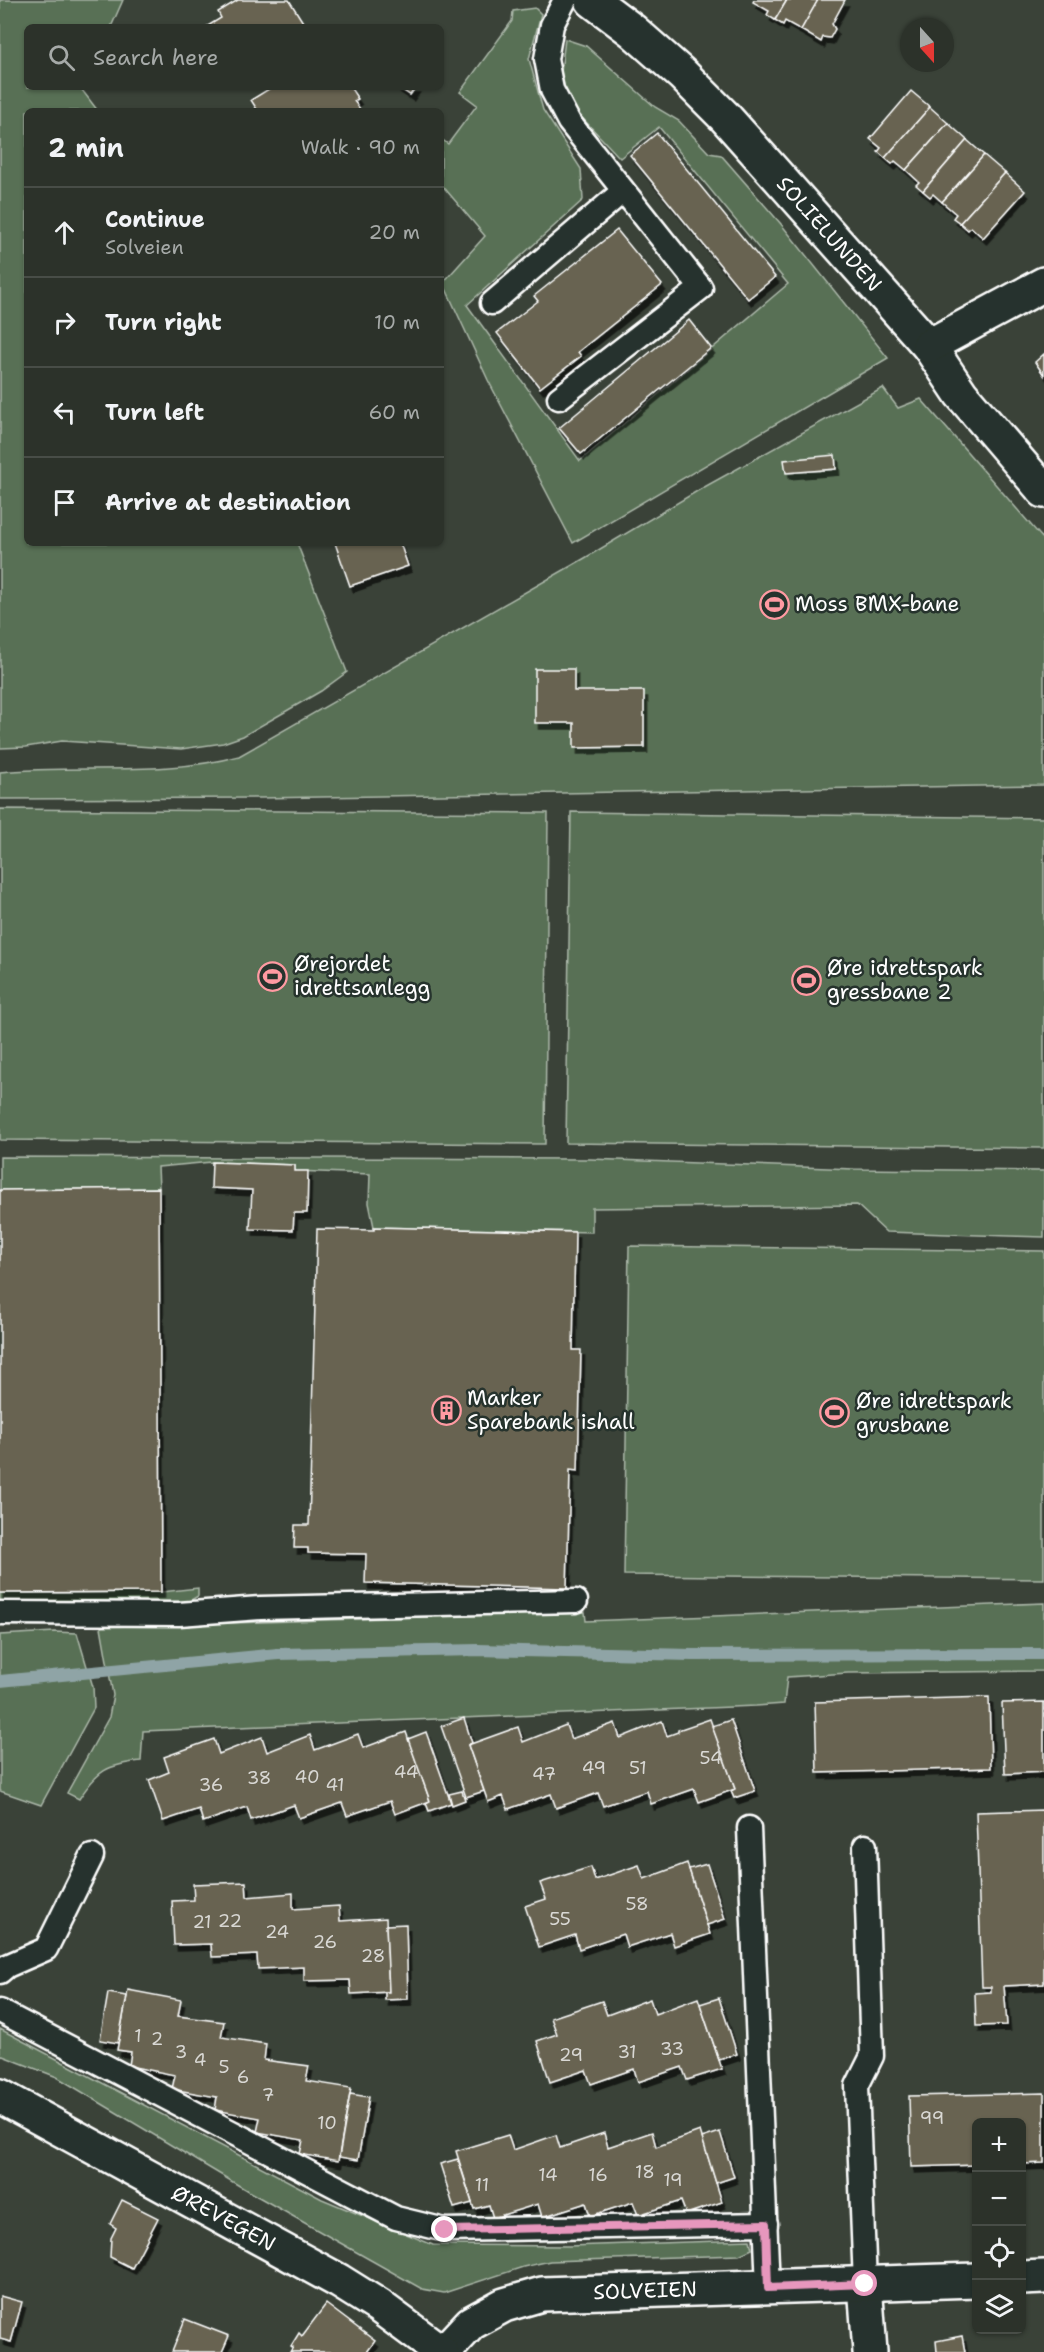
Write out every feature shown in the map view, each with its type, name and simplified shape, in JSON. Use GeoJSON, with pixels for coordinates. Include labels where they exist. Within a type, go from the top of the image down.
{"type":"FeatureCollection","features":[{"type":"Feature","properties":{"kind":"street","name":"SOLIELUNDEN"},"geometry":{"type":"LineString","coordinates":[[592,0],[633,31],[683,75],[724,117],[929,346],[961,394],[1044,491]]}},
{"type":"Feature","properties":{"kind":"street"},"geometry":{"type":"LineString","coordinates":[[929,346],[1044,284]]}},
{"type":"Feature","properties":{"kind":"street","name":"ØREVEGEN"},"geometry":{"type":"LineString","coordinates":[[0,2096],[339,2281],[379,2306],[442,2352]]}},
{"type":"Feature","properties":{"kind":"street"},"geometry":{"type":"LineString","coordinates":[[1026,2278],[1044,2277]]}},
{"type":"Feature","properties":{"kind":"street","name":"SOLVEIEN"},"geometry":{"type":"LineString","coordinates":[[442,2352],[471,2323],[504,2305],[542,2294],[972,2280]]}},
{"type":"Feature","properties":{"kind":"street"},"geometry":{"type":"LineString","coordinates":[[865,2284],[870,2352]]}},
{"type":"Feature","properties":{"kind":"lane"},"geometry":{"type":"LineString","coordinates":[[559,398],[700,288],[569,122],[552,90],[546,58],[552,25],[565,0]]}},
{"type":"Feature","properties":{"kind":"lane"},"geometry":{"type":"LineString","coordinates":[[492,303],[623,191]]}},
{"type":"Feature","properties":{"kind":"lane"},"geometry":{"type":"LineString","coordinates":[[0,1613],[179,1614],[259,1601],[576,1601]]}},
{"type":"Feature","properties":{"kind":"lane"},"geometry":{"type":"LineString","coordinates":[[749,1828],[768,2288]]}},
{"type":"Feature","properties":{"kind":"lane"},"geometry":{"type":"LineString","coordinates":[[865,1846],[872,2056],[857,2086],[865,2284]]}},
{"type":"Feature","properties":{"kind":"lane"},"geometry":{"type":"LineString","coordinates":[[0,1972],[7,1966],[46,1949],[92,1856]]}},
{"type":"Feature","properties":{"kind":"lane"},"geometry":{"type":"LineString","coordinates":[[0,2011],[396,2218],[445,2230],[766,2224]]}},
{"type":"Feature","properties":{"kind":"green space"},"geometry":{"type":"Polygon","coordinates":[[[0,0],[123,0],[112,24],[24,24],[24,90],[82,90],[96,108],[24,108],[24,546],[298,546],[347,672],[321,691],[243,736],[223,743],[181,749],[62,741],[26,747],[0,748],[0,0]]]}},
{"type":"Feature","properties":{"kind":"green space"},"geometry":{"type":"Polygon","coordinates":[[[535,8],[541,14],[529,59],[543,110],[581,169],[583,200],[467,305],[580,461],[788,284],[659,127],[620,158],[568,103],[561,72],[565,39],[586,46],[655,107],[679,121],[709,153],[721,155],[781,224],[888,358],[573,543],[488,380],[444,287],[444,282],[485,236],[444,188],[444,141],[448,144],[477,105],[460,92],[512,21],[513,11],[535,8]]]}},
{"type":"Feature","properties":{"kind":"green space","name":"Moss BMX-bane"},"geometry":{"type":"Polygon","coordinates":[[[883,388],[898,408],[921,399],[1044,540],[1044,785],[260,798],[0,799],[0,772],[180,766],[239,756],[699,490],[883,388]]]}},
{"type":"Feature","properties":{"kind":"green space","name":"Ørejordet idrettsanlegg"},"geometry":{"type":"Polygon","coordinates":[[[0,809],[548,813],[545,1144],[0,1140],[0,809]]]}},
{"type":"Feature","properties":{"kind":"green space","name":"Øre idrettspark gressbane 2"},"geometry":{"type":"Polygon","coordinates":[[[571,812],[1044,818],[1044,1148],[566,1143],[571,812]]]}},
{"type":"Feature","properties":{"kind":"green space"},"geometry":{"type":"Polygon","coordinates":[[[0,1157],[590,1159],[854,1169],[1044,1171],[1044,1237],[886,1232],[857,1205],[592,1208],[592,1232],[374,1227],[369,1203],[370,1174],[295,1171],[295,1165],[212,1162],[158,1167],[159,1188],[0,1190],[0,1157]]]}},
{"type":"Feature","properties":{"kind":"green space","name":"Øre idrettspark grusbane"},"geometry":{"type":"Polygon","coordinates":[[[629,1246],[1044,1251],[1044,1579],[624,1575],[629,1246]]]}},
{"type":"Feature","properties":{"kind":"green space"},"geometry":{"type":"Polygon","coordinates":[[[198,1588],[198,1596],[181,1606],[0,1605],[0,1593],[161,1592],[198,1588]]]}},
{"type":"Feature","properties":{"kind":"green space"},"geometry":{"type":"Polygon","coordinates":[[[1044,1603],[1044,1671],[848,1673],[787,1677],[784,1704],[756,1706],[143,1731],[141,1761],[111,1767],[104,1771],[92,1781],[79,1799],[67,1793],[109,1717],[113,1695],[101,1627],[585,1612],[586,1621],[1044,1603]]]}},
{"type":"Feature","properties":{"kind":"green space"},"geometry":{"type":"Polygon","coordinates":[[[77,1633],[93,1687],[94,1708],[41,1805],[0,1791],[0,1635],[77,1633]]]}},
{"type":"Feature","properties":{"kind":"green space"},"geometry":{"type":"Polygon","coordinates":[[[0,2029],[322,2199],[433,2245],[569,2246],[750,2240],[752,2249],[739,2255],[550,2261],[523,2267],[444,2293],[422,2289],[248,2191],[57,2077],[0,2055],[0,2029]]]}},
{"type":"Feature","properties":{"kind":"building"},"geometry":{"type":"Polygon","coordinates":[[[238,0],[289,0],[304,24],[211,24],[221,18],[218,12],[238,0]]]}},
{"type":"Feature","properties":{"kind":"building"},"geometry":{"type":"Polygon","coordinates":[[[754,0],[787,0],[775,20],[767,15],[769,11],[753,2],[754,0]]]}},
{"type":"Feature","properties":{"kind":"building"},"geometry":{"type":"Polygon","coordinates":[[[787,0],[818,0],[801,30],[785,21],[783,25],[775,20],[787,0]]]}},
{"type":"Feature","properties":{"kind":"building"},"geometry":{"type":"Polygon","coordinates":[[[818,0],[845,0],[832,24],[835,29],[830,38],[823,37],[821,42],[801,30],[818,0]]]}},
{"type":"Feature","properties":{"kind":"building"},"geometry":{"type":"Polygon","coordinates":[[[267,90],[352,90],[358,99],[354,101],[359,108],[256,108],[251,100],[267,90]]]}},
{"type":"Feature","properties":{"kind":"building"},"geometry":{"type":"Polygon","coordinates":[[[402,90],[414,90],[410,95],[402,90]]]}},
{"type":"Feature","properties":{"kind":"building"},"geometry":{"type":"Polygon","coordinates":[[[911,91],[930,107],[885,158],[878,152],[881,148],[870,139],[911,91]]]}},
{"type":"Feature","properties":{"kind":"building"},"geometry":{"type":"Polygon","coordinates":[[[930,107],[948,123],[906,170],[895,161],[892,164],[885,158],[930,107]]]}},
{"type":"Feature","properties":{"kind":"building"},"geometry":{"type":"Polygon","coordinates":[[[948,123],[967,140],[923,191],[916,185],[919,182],[906,170],[948,123]]]}},
{"type":"Feature","properties":{"kind":"building"},"geometry":{"type":"Polygon","coordinates":[[[657,133],[775,277],[748,299],[630,155],[657,133]]]}},
{"type":"Feature","properties":{"kind":"building"},"geometry":{"type":"Polygon","coordinates":[[[967,140],[984,155],[942,202],[933,194],[930,197],[923,191],[967,140]]]}},
{"type":"Feature","properties":{"kind":"building"},"geometry":{"type":"Polygon","coordinates":[[[984,155],[1005,173],[960,223],[953,218],[956,214],[942,202],[984,155]]]}},
{"type":"Feature","properties":{"kind":"building"},"geometry":{"type":"Polygon","coordinates":[[[1005,173],[1025,191],[983,238],[971,227],[968,230],[960,223],[1005,173]]]}},
{"type":"Feature","properties":{"kind":"building"},"geometry":{"type":"Polygon","coordinates":[[[617,230],[662,285],[578,352],[581,356],[540,388],[497,333],[538,301],[534,296],[617,230]]]}},
{"type":"Feature","properties":{"kind":"building"},"geometry":{"type":"Polygon","coordinates":[[[689,320],[711,348],[581,454],[559,428],[689,320]]]}},
{"type":"Feature","properties":{"kind":"building"},"geometry":{"type":"Polygon","coordinates":[[[1044,354],[1044,375],[1035,362],[1044,354]]]}},
{"type":"Feature","properties":{"kind":"building"},"geometry":{"type":"Polygon","coordinates":[[[835,455],[836,469],[786,473],[784,460],[835,455]]]}},
{"type":"Feature","properties":{"kind":"building"},"geometry":{"type":"Polygon","coordinates":[[[336,546],[401,546],[408,566],[350,586],[336,546]]]}},
{"type":"Feature","properties":{"kind":"building"},"geometry":{"type":"Polygon","coordinates":[[[535,669],[574,669],[574,691],[644,691],[644,747],[574,748],[574,723],[535,723],[535,669]]]}},
{"type":"Feature","properties":{"kind":"building"},"geometry":{"type":"Polygon","coordinates":[[[212,1162],[295,1165],[295,1171],[308,1171],[307,1213],[294,1213],[293,1230],[250,1229],[252,1190],[211,1188],[212,1162]]]}},
{"type":"Feature","properties":{"kind":"building"},"geometry":{"type":"Polygon","coordinates":[[[159,1188],[161,1592],[0,1593],[0,1190],[159,1188]]]}},
{"type":"Feature","properties":{"kind":"building","name":"Marker Sparebank ishall"},"geometry":{"type":"Polygon","coordinates":[[[374,1227],[575,1232],[573,1350],[581,1350],[578,1471],[570,1470],[567,1588],[365,1583],[366,1554],[308,1553],[308,1548],[294,1548],[295,1525],[309,1525],[317,1229],[374,1230],[374,1227]]]}},
{"type":"Feature","properties":{"kind":"building"},"geometry":{"type":"Polygon","coordinates":[[[989,1697],[991,1768],[817,1773],[815,1702],[989,1697]]]}},
{"type":"Feature","properties":{"kind":"building"},"geometry":{"type":"Polygon","coordinates":[[[1044,1702],[1044,1772],[1005,1774],[1002,1703],[1044,1702]]]}},
{"type":"Feature","properties":{"kind":"building"},"geometry":{"type":"Polygon","coordinates":[[[464,1718],[472,1743],[468,1745],[484,1791],[466,1797],[441,1726],[464,1718]]]}},
{"type":"Feature","properties":{"kind":"building"},"geometry":{"type":"Polygon","coordinates":[[[710,1719],[735,1789],[699,1802],[694,1789],[651,1804],[647,1791],[603,1806],[598,1793],[556,1808],[551,1794],[508,1809],[503,1796],[488,1802],[468,1745],[518,1727],[523,1742],[566,1725],[571,1739],[615,1723],[620,1738],[662,1721],[667,1736],[710,1719]]]}},
{"type":"Feature","properties":{"kind":"building"},"geometry":{"type":"Polygon","coordinates":[[[731,1720],[755,1791],[734,1798],[731,1791],[735,1789],[712,1726],[731,1720]]]}},
{"type":"Feature","properties":{"kind":"building"},"geometry":{"type":"Polygon","coordinates":[[[406,1732],[430,1801],[395,1814],[390,1801],[347,1816],[342,1803],[299,1818],[294,1805],[251,1820],[247,1807],[203,1822],[199,1809],[163,1821],[149,1780],[169,1772],[164,1757],[214,1739],[219,1754],[262,1737],[267,1752],[310,1735],[315,1750],[358,1734],[363,1748],[406,1732]]]}},
{"type":"Feature","properties":{"kind":"building"},"geometry":{"type":"Polygon","coordinates":[[[426,1732],[451,1803],[429,1811],[426,1803],[430,1801],[408,1739],[426,1732]]]}},
{"type":"Feature","properties":{"kind":"building"},"geometry":{"type":"Polygon","coordinates":[[[462,1791],[465,1800],[452,1805],[449,1794],[462,1791]]]}},
{"type":"Feature","properties":{"kind":"building"},"geometry":{"type":"Polygon","coordinates":[[[1044,1810],[1044,1984],[1004,1986],[1007,2025],[976,2026],[975,1993],[991,1992],[991,1987],[982,1987],[976,1812],[1044,1810]]]}},
{"type":"Feature","properties":{"kind":"building"},"geometry":{"type":"Polygon","coordinates":[[[687,1863],[710,1934],[674,1946],[670,1933],[627,1947],[623,1934],[579,1949],[575,1935],[539,1947],[525,1906],[546,1899],[540,1883],[591,1867],[595,1880],[639,1865],[644,1879],[687,1863]]]}},
{"type":"Feature","properties":{"kind":"building"},"geometry":{"type":"Polygon","coordinates":[[[707,1864],[725,1919],[707,1925],[689,1869],[707,1864]]]}},
{"type":"Feature","properties":{"kind":"building"},"geometry":{"type":"Polygon","coordinates":[[[246,1882],[247,1897],[293,1893],[293,1909],[339,1906],[340,1921],[386,1918],[389,1992],[351,1994],[350,1980],[304,1981],[304,1967],[258,1969],[257,1955],[212,1957],[211,1944],[174,1945],[172,1901],[194,1900],[193,1884],[246,1882]]]}},
{"type":"Feature","properties":{"kind":"building"},"geometry":{"type":"Polygon","coordinates":[[[406,1924],[408,1999],[385,2000],[385,1992],[389,1992],[386,1925],[406,1924]]]}},
{"type":"Feature","properties":{"kind":"building"},"geometry":{"type":"Polygon","coordinates":[[[128,1990],[181,2000],[178,2016],[224,2022],[221,2037],[266,2044],[264,2060],[309,2066],[306,2081],[351,2088],[338,2161],[300,2154],[303,2140],[257,2132],[260,2118],[215,2110],[217,2097],[172,2089],[175,2075],[129,2066],[131,2052],[117,2050],[128,1990]]]}},
{"type":"Feature","properties":{"kind":"building"},"geometry":{"type":"Polygon","coordinates":[[[108,1993],[127,1996],[118,2043],[100,2040],[108,1993]]]}},
{"type":"Feature","properties":{"kind":"building"},"geometry":{"type":"Polygon","coordinates":[[[698,1998],[722,2069],[687,2080],[682,2067],[638,2082],[634,2069],[591,2084],[586,2070],[550,2082],[537,2041],[557,2034],[551,2018],[602,2001],[607,2015],[650,1999],[655,2014],[698,1998]]]}},
{"type":"Feature","properties":{"kind":"building"},"geometry":{"type":"Polygon","coordinates":[[[719,1998],[737,2054],[719,2060],[700,2004],[719,1998]]]}},
{"type":"Feature","properties":{"kind":"building"},"geometry":{"type":"Polygon","coordinates":[[[1044,2093],[1044,2163],[1026,2164],[1026,2118],[972,2118],[972,2165],[911,2167],[909,2096],[1044,2093]]]}},
{"type":"Feature","properties":{"kind":"building"},"geometry":{"type":"Polygon","coordinates":[[[350,2094],[369,2097],[358,2160],[339,2157],[350,2094]]]}},
{"type":"Feature","properties":{"kind":"building"},"geometry":{"type":"Polygon","coordinates":[[[700,2131],[722,2202],[686,2214],[681,2201],[638,2215],[633,2202],[590,2216],[586,2203],[542,2217],[538,2204],[493,2218],[489,2205],[474,2209],[456,2151],[508,2135],[513,2150],[556,2135],[560,2148],[604,2133],[608,2147],[652,2132],[656,2147],[700,2131]]]}},
{"type":"Feature","properties":{"kind":"building"},"geometry":{"type":"Polygon","coordinates":[[[720,2132],[734,2177],[716,2183],[702,2138],[720,2132]]]}},
{"type":"Feature","properties":{"kind":"building"},"geometry":{"type":"Polygon","coordinates":[[[458,2159],[472,2203],[454,2208],[440,2164],[458,2159]]]}},
{"type":"Feature","properties":{"kind":"building"},"geometry":{"type":"Polygon","coordinates":[[[122,2200],[158,2218],[132,2268],[110,2257],[111,2238],[116,2228],[110,2224],[122,2200]]]}},
{"type":"Feature","properties":{"kind":"building"},"geometry":{"type":"Polygon","coordinates":[[[0,2296],[22,2302],[11,2342],[0,2339],[0,2296]]]}},
{"type":"Feature","properties":{"kind":"building"},"geometry":{"type":"Polygon","coordinates":[[[326,2304],[375,2341],[367,2352],[290,2352],[299,2333],[302,2336],[326,2304]]]}},
{"type":"Feature","properties":{"kind":"building"},"geometry":{"type":"Polygon","coordinates":[[[185,2319],[229,2336],[222,2352],[172,2352],[185,2319]]]}},
{"type":"Feature","properties":{"kind":"building"},"geometry":{"type":"Polygon","coordinates":[[[962,2336],[965,2352],[937,2352],[936,2341],[962,2336]]]}},
{"type":"Feature","properties":{"kind":"waterway"},"geometry":{"type":"LineString","coordinates":[[0,1681],[278,1654],[478,1650],[692,1655],[1044,1654]]}},
{"type":"Feature","properties":{"kind":"place","name":"Moss BMX-bane"},"geometry":{"type":"Point","coordinates":[774,604]}},
{"type":"Feature","properties":{"kind":"place","name":"Ørejordet idrettsanlegg"},"geometry":{"type":"Point","coordinates":[273,976]}},
{"type":"Feature","properties":{"kind":"place","name":"Øre idrettspark gressbane 2"},"geometry":{"type":"Point","coordinates":[806,980]}},
{"type":"Feature","properties":{"kind":"place","name":"Marker Sparebank ishall"},"geometry":{"type":"Point","coordinates":[446,1410]}},
{"type":"Feature","properties":{"kind":"place","name":"Øre idrettspark grusbane"},"geometry":{"type":"Point","coordinates":[835,1413]}},
{"type":"Feature","properties":{"kind":"route"},"geometry":{"type":"LineString","coordinates":[[445,2230],[766,2224],[768,2288],[865,2284]]}}]}
